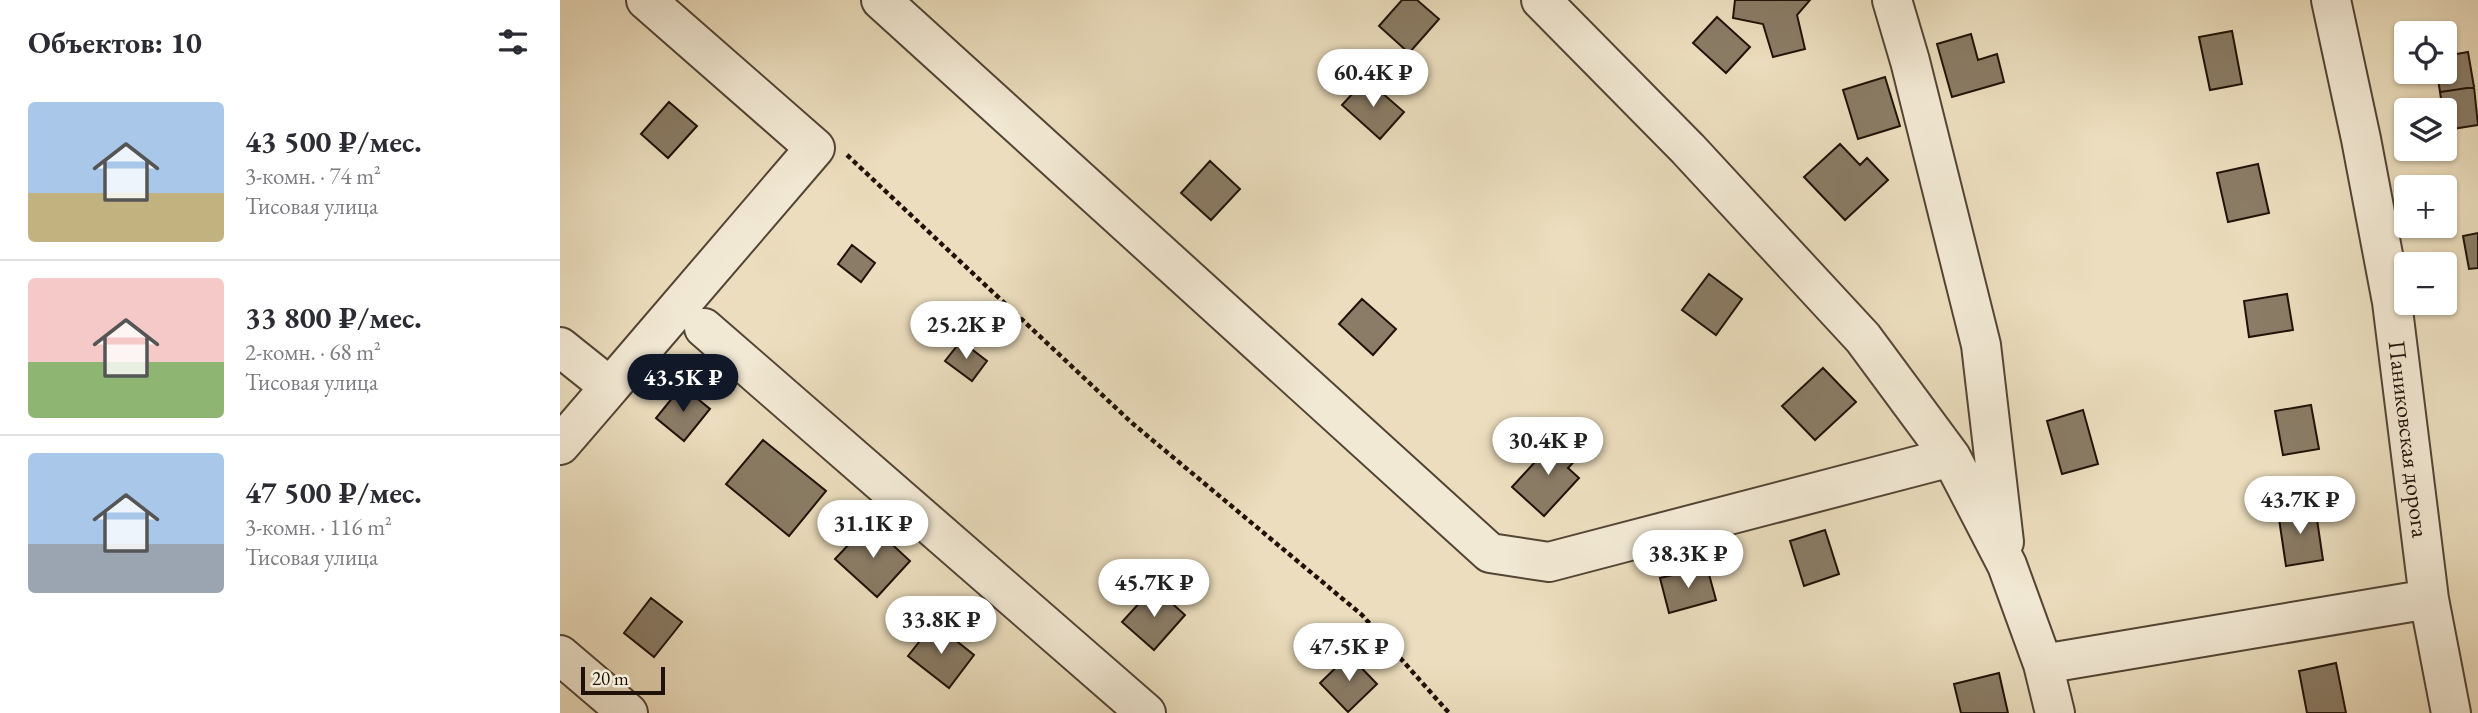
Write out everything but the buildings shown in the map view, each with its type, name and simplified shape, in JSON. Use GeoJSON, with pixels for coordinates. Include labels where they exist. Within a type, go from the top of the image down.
{"type":"FeatureCollection","features":[{"type":"Feature","properties":{"kind":"street"},"geometry":{"type":"LineString","coordinates":[[560,446],[815,148],[646,0]]}},
{"type":"Feature","properties":{"kind":"street"},"geometry":{"type":"LineString","coordinates":[[881,0],[1490,553],[1549,562],[1951,457]]}},
{"type":"Feature","properties":{"kind":"street"},"geometry":{"type":"LineString","coordinates":[[1541,0],[1688,149],[1863,338],[1951,457],[2007,565],[2043,664],[2055,713]]}},
{"type":"Feature","properties":{"kind":"street"},"geometry":{"type":"LineString","coordinates":[[1892,0],[1910,61],[1981,345],[2007,565]]}},
{"type":"Feature","properties":{"kind":"street","name":"Паниковская дорога"},"geometry":{"type":"LineString","coordinates":[[2331,0],[2392,302],[2428,599],[2451,713]]}},
{"type":"Feature","properties":{"kind":"street"},"geometry":{"type":"LineString","coordinates":[[705,328],[1146,713]]}},
{"type":"Feature","properties":{"kind":"street"},"geometry":{"type":"LineString","coordinates":[[560,347],[610,387]]}},
{"type":"Feature","properties":{"kind":"street"},"geometry":{"type":"LineString","coordinates":[[2043,664],[2428,599]]}},
{"type":"Feature","properties":{"kind":"street"},"geometry":{"type":"LineString","coordinates":[[560,655],[628,713]]}},
{"type":"Feature","properties":{"kind":"path"},"geometry":{"type":"LineString","coordinates":[[815,148],[834,142],[1132,423],[1362,615],[1449,713]]}}]}
